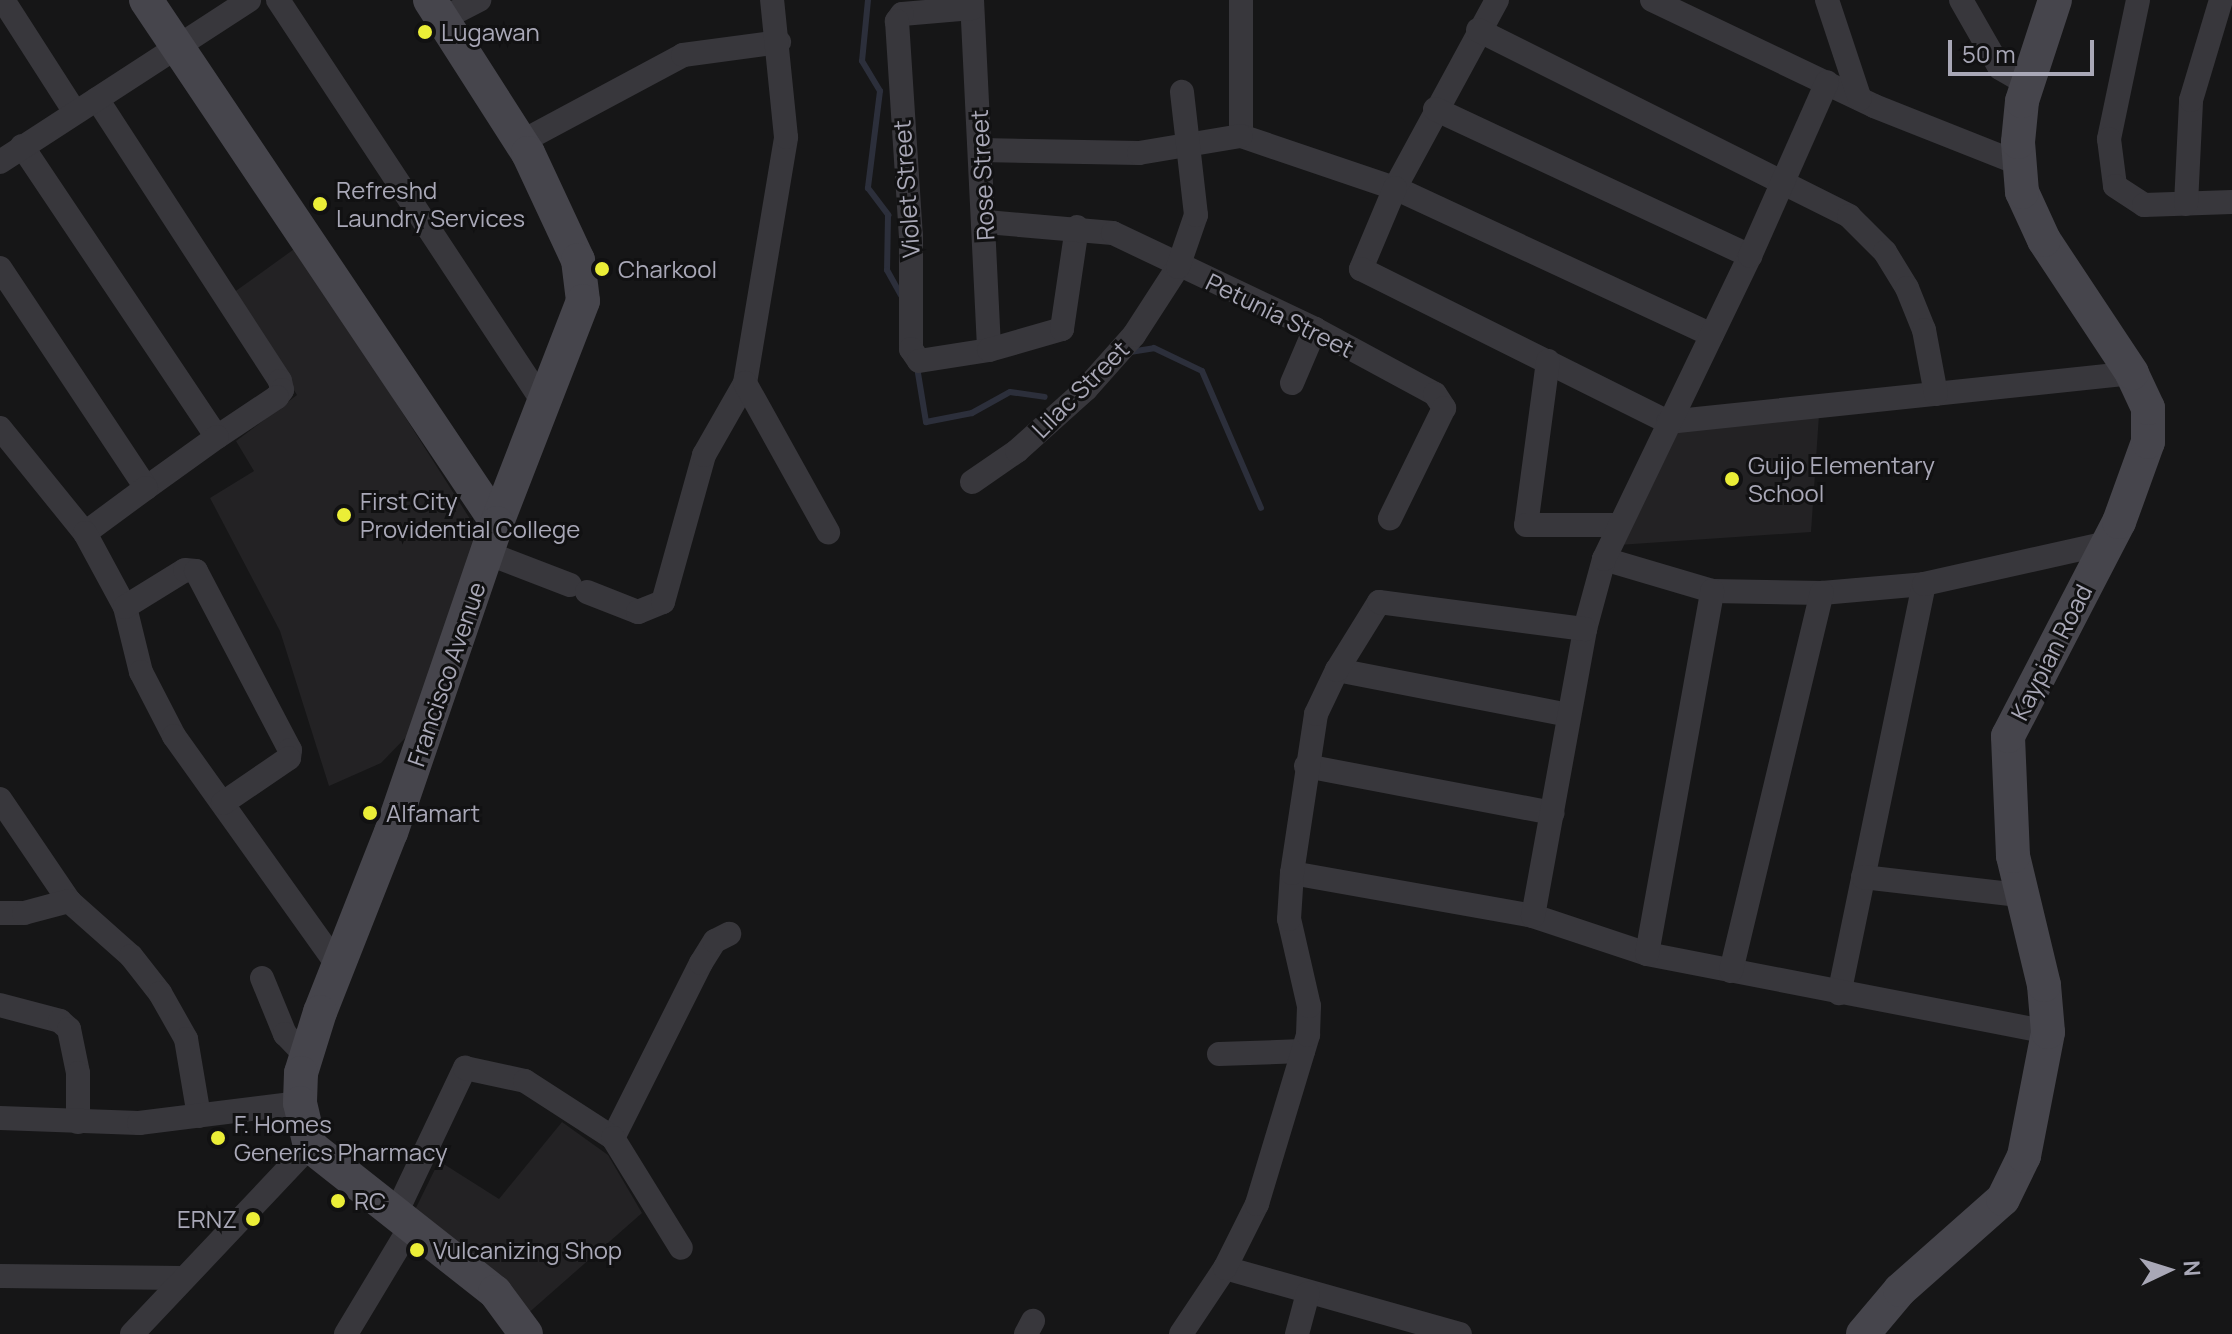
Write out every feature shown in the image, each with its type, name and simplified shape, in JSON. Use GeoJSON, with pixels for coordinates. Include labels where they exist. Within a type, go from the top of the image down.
{"type":"FeatureCollection","features":[{"type":"Feature","properties":{"kind":"street"},"geometry":{"type":"LineString","coordinates":[[3,0],[75,112]]}},
{"type":"Feature","properties":{"kind":"street"},"geometry":{"type":"LineString","coordinates":[[146,0],[492,538],[579,589],[638,612],[663,602],[704,455],[745,383],[786,137],[779,42],[772,0]]}},
{"type":"Feature","properties":{"kind":"street"},"geometry":{"type":"LineString","coordinates":[[0,162],[249,0]]}},
{"type":"Feature","properties":{"kind":"street"},"geometry":{"type":"LineString","coordinates":[[278,0],[543,402]]}},
{"type":"Feature","properties":{"kind":"street"},"geometry":{"type":"LineString","coordinates":[[436,10],[479,0]]}},
{"type":"Feature","properties":{"kind":"street"},"geometry":{"type":"LineString","coordinates":[[1241,0],[1241,136]]}},
{"type":"Feature","properties":{"kind":"street"},"geometry":{"type":"LineString","coordinates":[[1497,0],[1435,109],[1395,188],[1361,269],[1668,422],[2132,373]]}},
{"type":"Feature","properties":{"kind":"street"},"geometry":{"type":"LineString","coordinates":[[1652,0],[1860,99],[2018,163]]}},
{"type":"Feature","properties":{"kind":"street"},"geometry":{"type":"LineString","coordinates":[[1827,0],[1860,99]]}},
{"type":"Feature","properties":{"kind":"street"},"geometry":{"type":"LineString","coordinates":[[1961,0],[2000,68],[2028,84]]}},
{"type":"Feature","properties":{"kind":"street","name":"Kaypian Road"},"geometry":{"type":"LineString","coordinates":[[1863,1334],[1900,1290],[2003,1199],[2024,1156],[2048,1032],[2044,985],[2019,895],[2008,791],[2008,736],[2108,543],[2148,442],[2148,408],[2132,373],[2044,240],[2022,192],[2018,163],[2022,101],[2055,0]]}},
{"type":"Feature","properties":{"kind":"street"},"geometry":{"type":"LineString","coordinates":[[2138,0],[2109,139],[2115,186],[2144,205],[2232,202]]}},
{"type":"Feature","properties":{"kind":"street"},"geometry":{"type":"LineString","coordinates":[[2186,204],[2191,100],[2221,0]]}},
{"type":"Feature","properties":{"kind":"street","name":"Rose Street"},"geometry":{"type":"LineString","coordinates":[[972,4],[986,222],[989,350]]}},
{"type":"Feature","properties":{"kind":"street","name":"Violet Street"},"geometry":{"type":"LineString","coordinates":[[972,4],[902,14],[897,21],[911,235],[911,349],[922,362],[989,350]]}},
{"type":"Feature","properties":{"kind":"street","name":"Francisco Avenue"},"geometry":{"type":"LineString","coordinates":[[310,1146],[300,1103],[306,1056],[391,832],[492,538],[583,301],[578,260],[521,142],[436,10]]}},
{"type":"Feature","properties":{"kind":"street"},"geometry":{"type":"LineString","coordinates":[[1478,30],[1782,183],[1811,193],[1849,216],[1885,252],[1924,330],[1936,394]]}},
{"type":"Feature","properties":{"kind":"street"},"geometry":{"type":"LineString","coordinates":[[521,142],[683,55],[779,42]]}},
{"type":"Feature","properties":{"kind":"street"},"geometry":{"type":"LineString","coordinates":[[1533,916],[1585,629],[1604,559],[1617,525],[1750,256],[1827,82]]}},
{"type":"Feature","properties":{"kind":"street","name":"Lilac Street"},"geometry":{"type":"LineString","coordinates":[[972,482],[1017,451],[1086,389],[1134,335],[1178,267],[1196,215],[1182,92]]}},
{"type":"Feature","properties":{"kind":"street"},"geometry":{"type":"LineString","coordinates":[[85,533],[277,397],[282,390],[280,381],[97,99]]}},
{"type":"Feature","properties":{"kind":"street"},"geometry":{"type":"LineString","coordinates":[[1435,109],[1750,256]]}},
{"type":"Feature","properties":{"kind":"street"},"geometry":{"type":"LineString","coordinates":[[981,150],[1081,154],[1187,145],[1241,136],[1395,188],[1712,335]]}},
{"type":"Feature","properties":{"kind":"street"},"geometry":{"type":"LineString","coordinates":[[22,146],[217,437]]}},
{"type":"Feature","properties":{"kind":"street","name":"Petunia Street"},"geometry":{"type":"LineString","coordinates":[[986,222],[1077,227],[1113,233],[1178,267],[1315,329],[1443,402],[1390,518]]}},
{"type":"Feature","properties":{"kind":"street"},"geometry":{"type":"LineString","coordinates":[[989,350],[1062,329],[1077,227]]}},
{"type":"Feature","properties":{"kind":"street"},"geometry":{"type":"LineString","coordinates":[[0,268],[146,488]]}},
{"type":"Feature","properties":{"kind":"street"},"geometry":{"type":"LineString","coordinates":[[1292,383],[1315,329]]}},
{"type":"Feature","properties":{"kind":"street"},"geometry":{"type":"LineString","coordinates":[[1548,361],[1526,525],[1617,525]]}},
{"type":"Feature","properties":{"kind":"street"},"geometry":{"type":"LineString","coordinates":[[745,383],[828,532]]}},
{"type":"Feature","properties":{"kind":"street"},"geometry":{"type":"LineString","coordinates":[[0,428],[85,533],[125,607],[141,672],[174,736],[338,966]]}},
{"type":"Feature","properties":{"kind":"street"},"geometry":{"type":"LineString","coordinates":[[1604,559],[1712,591],[1822,593],[1924,584],[2108,543]]}},
{"type":"Feature","properties":{"kind":"street"},"geometry":{"type":"LineString","coordinates":[[125,607],[185,570],[196,571],[290,750],[289,758],[223,803]]}},
{"type":"Feature","properties":{"kind":"street"},"geometry":{"type":"LineString","coordinates":[[1839,993],[1924,584]]}},
{"type":"Feature","properties":{"kind":"street"},"geometry":{"type":"LineString","coordinates":[[1647,954],[1712,591]]}},
{"type":"Feature","properties":{"kind":"street"},"geometry":{"type":"LineString","coordinates":[[1731,971],[1822,593]]}},
{"type":"Feature","properties":{"kind":"street"},"geometry":{"type":"LineString","coordinates":[[1181,1334],[1225,1268],[1257,1204],[1303,1051],[1309,1006],[1289,919],[1292,873],[1316,714],[1337,670],[1379,602],[1585,629]]}},
{"type":"Feature","properties":{"kind":"street"},"geometry":{"type":"LineString","coordinates":[[1337,670],[1569,715]]}},
{"type":"Feature","properties":{"kind":"street"},"geometry":{"type":"LineString","coordinates":[[1306,766],[1553,813]]}},
{"type":"Feature","properties":{"kind":"street"},"geometry":{"type":"LineString","coordinates":[[0,799],[69,901],[131,956],[160,993],[186,1039],[199,1116]]}},
{"type":"Feature","properties":{"kind":"street"},"geometry":{"type":"LineString","coordinates":[[1292,873],[1533,916],[1647,954],[2048,1032]]}},
{"type":"Feature","properties":{"kind":"street"},"geometry":{"type":"LineString","coordinates":[[1863,877],[2019,895]]}},
{"type":"Feature","properties":{"kind":"street"},"geometry":{"type":"LineString","coordinates":[[0,913],[24,913],[69,901]]}},
{"type":"Feature","properties":{"kind":"street"},"geometry":{"type":"LineString","coordinates":[[613,1138],[701,963],[715,941],[729,934]]}},
{"type":"Feature","properties":{"kind":"street"},"geometry":{"type":"LineString","coordinates":[[262,978],[285,1034],[306,1056]]}},
{"type":"Feature","properties":{"kind":"street"},"geometry":{"type":"LineString","coordinates":[[0,1005],[60,1021],[69,1029],[78,1073],[78,1122]]}},
{"type":"Feature","properties":{"kind":"street"},"geometry":{"type":"LineString","coordinates":[[1219,1054],[1303,1051]]}},
{"type":"Feature","properties":{"kind":"street"},"geometry":{"type":"LineString","coordinates":[[346,1334],[404,1220],[465,1068],[525,1081],[613,1138],[681,1248]]}},
{"type":"Feature","properties":{"kind":"street"},"geometry":{"type":"LineString","coordinates":[[0,1118],[78,1122],[199,1116],[300,1103]]}},
{"type":"Feature","properties":{"kind":"street"},"geometry":{"type":"LineString","coordinates":[[132,1334],[310,1146],[495,1292],[526,1334]]}},
{"type":"Feature","properties":{"kind":"street"},"geometry":{"type":"LineString","coordinates":[[1225,1268],[1409,1328],[1460,1334]]}},
{"type":"Feature","properties":{"kind":"street"},"geometry":{"type":"LineString","coordinates":[[0,1276],[182,1278]]}},
{"type":"Feature","properties":{"kind":"street"},"geometry":{"type":"LineString","coordinates":[[1297,1334],[1308,1293]]}},
{"type":"Feature","properties":{"kind":"shaded area","name":"First City Providential College"},"geometry":{"type":"Polygon","coordinates":[[[297,247],[479,533],[412,731],[381,763],[329,786],[280,631],[210,498],[254,471],[236,441],[297,395],[233,293],[297,247]]]}},
{"type":"Feature","properties":{"kind":"shaded area","name":"Guijo Elementary School"},"geometry":{"type":"Polygon","coordinates":[[[1819,415],[1811,532],[1618,545],[1676,426],[1819,415]]]}},
{"type":"Feature","properties":{"kind":"shaded area"},"geometry":{"type":"Polygon","coordinates":[[[562,1122],[608,1155],[642,1213],[525,1316],[411,1218],[439,1161],[499,1199],[562,1122]]]}},
{"type":"Feature","properties":{"kind":"waterway"},"geometry":{"type":"LineString","coordinates":[[868,0],[862,61],[880,91],[868,188],[888,215],[887,270],[901,295]]}},
{"type":"Feature","properties":{"kind":"waterway"},"geometry":{"type":"LineString","coordinates":[[1130,352],[1154,348],[1202,371],[1261,508]]}},
{"type":"Feature","properties":{"kind":"waterway"},"geometry":{"type":"LineString","coordinates":[[917,367],[926,422],[972,413],[1010,392],[1045,397]]}},
{"type":"Feature","properties":{"kind":"place","name":"Lugawan"},"geometry":{"type":"Point","coordinates":[425,32]}},
{"type":"Feature","properties":{"kind":"place","name":"Refreshd Laundry Services"},"geometry":{"type":"Point","coordinates":[320,204]}},
{"type":"Feature","properties":{"kind":"place","name":"Charkool"},"geometry":{"type":"Point","coordinates":[602,269]}},
{"type":"Feature","properties":{"kind":"place","name":"Guijo Elementary School"},"geometry":{"type":"Point","coordinates":[1732,479]}},
{"type":"Feature","properties":{"kind":"place","name":"First City Providential College"},"geometry":{"type":"Point","coordinates":[344,515]}},
{"type":"Feature","properties":{"kind":"place","name":"Alfamart"},"geometry":{"type":"Point","coordinates":[370,813]}},
{"type":"Feature","properties":{"kind":"place","name":"F. Homes Generics Pharmacy"},"geometry":{"type":"Point","coordinates":[218,1138]}},
{"type":"Feature","properties":{"kind":"place","name":"RC"},"geometry":{"type":"Point","coordinates":[338,1201]}},
{"type":"Feature","properties":{"kind":"place","name":"ERNZ"},"geometry":{"type":"Point","coordinates":[253,1219]}},
{"type":"Feature","properties":{"kind":"place","name":"Vulcanizing Shop"},"geometry":{"type":"Point","coordinates":[417,1250]}}]}
